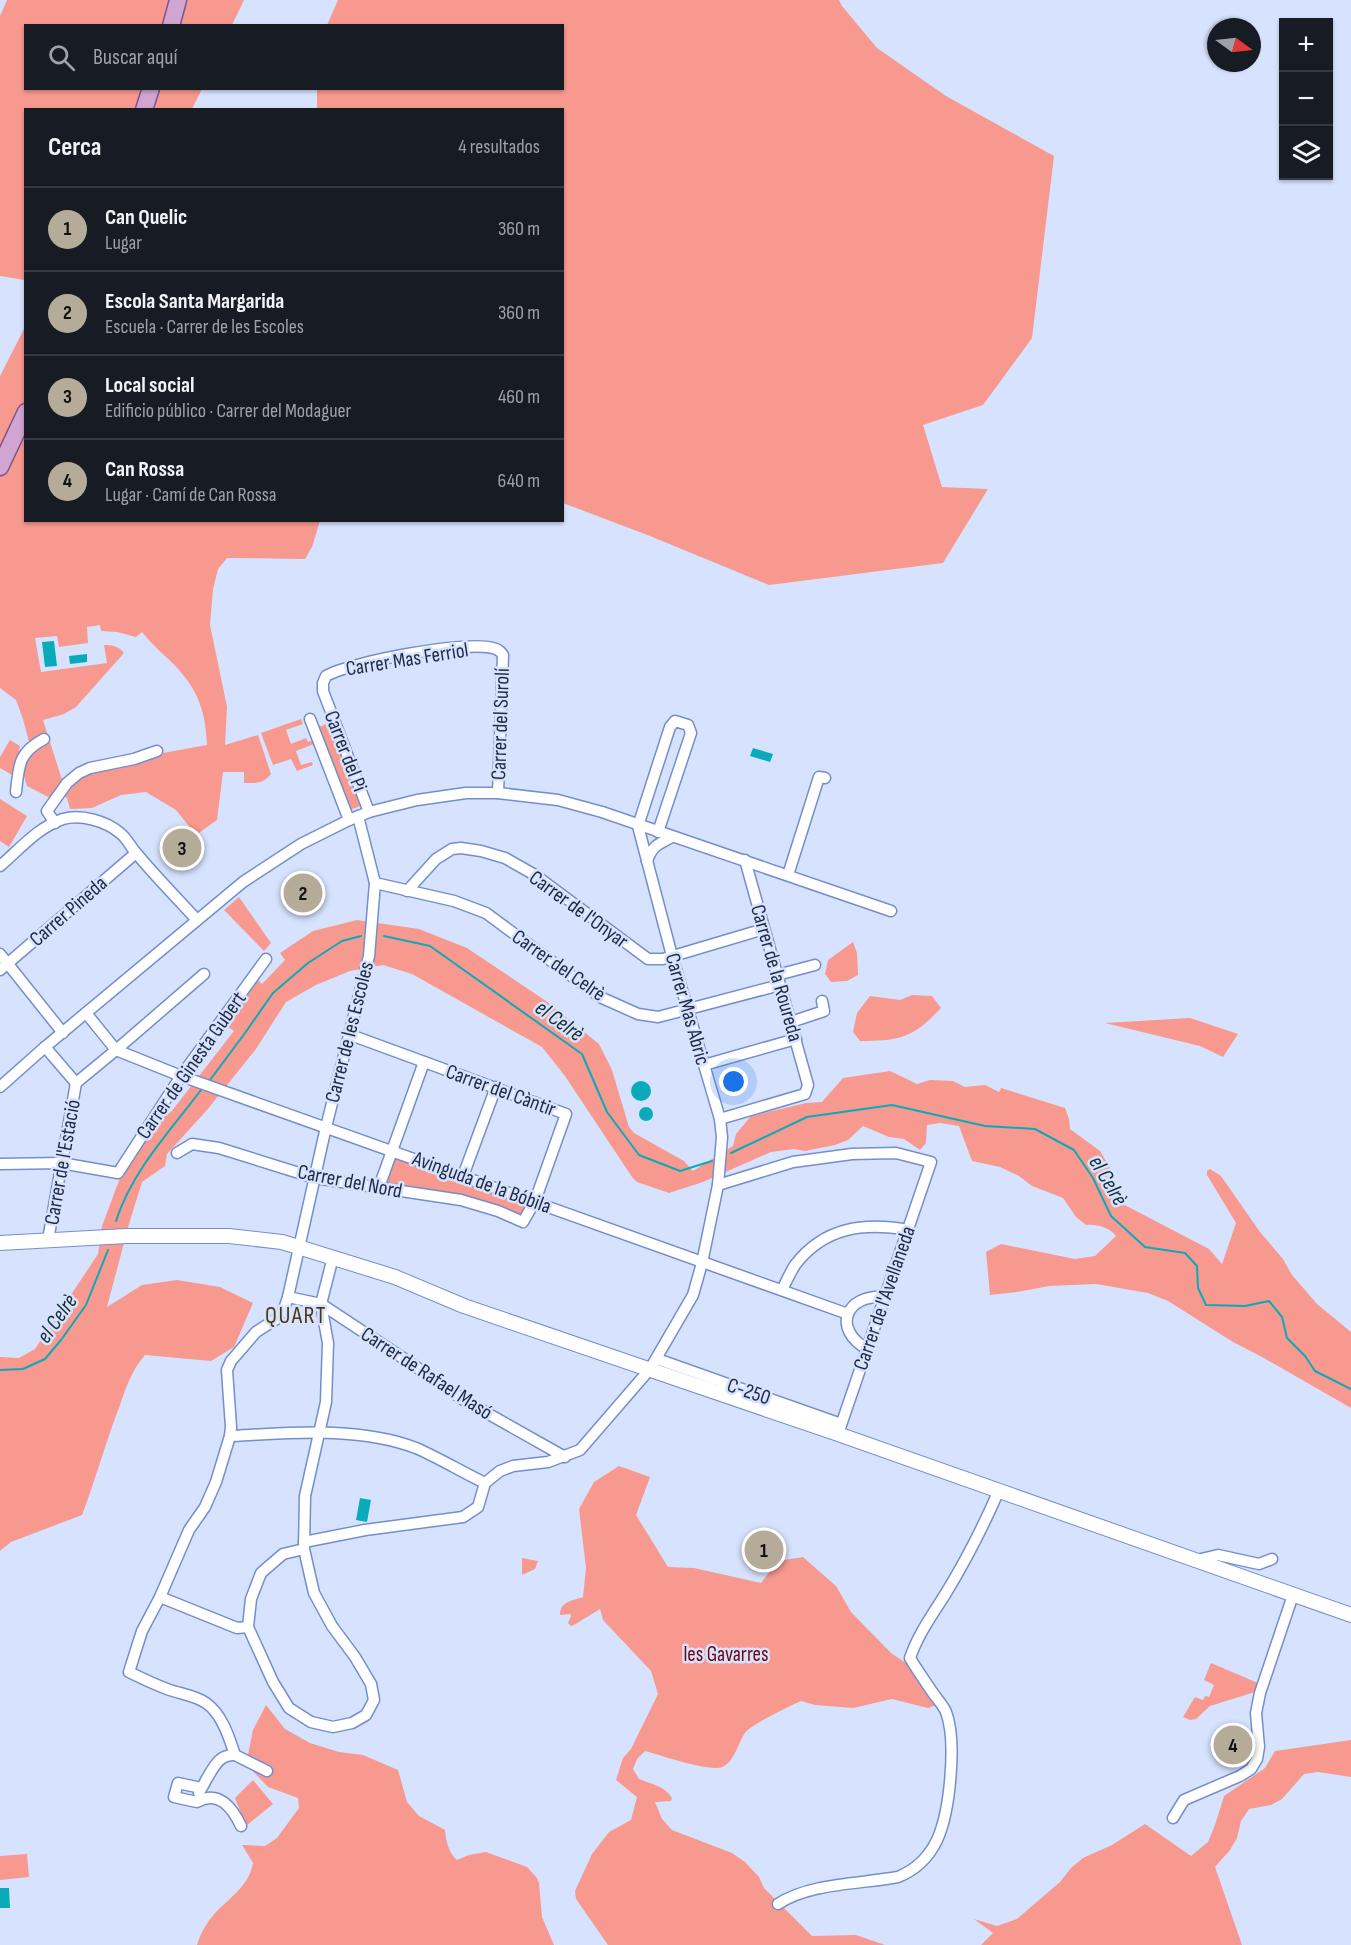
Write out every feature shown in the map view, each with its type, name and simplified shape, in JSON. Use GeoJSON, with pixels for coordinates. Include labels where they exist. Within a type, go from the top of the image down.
{"type":"FeatureCollection","features":[{"type":"Feature","properties":{"kind":"main road"},"geometry":{"type":"LineString","coordinates":[[172,24],[178,0]]}},
{"type":"Feature","properties":{"kind":"main road"},"geometry":{"type":"LineString","coordinates":[[145,108],[150,90]]}},
{"type":"Feature","properties":{"kind":"main road"},"geometry":{"type":"LineString","coordinates":[[0,467],[24,416]]}},
{"type":"Feature","properties":{"kind":"main road","name":"C-250"},"geometry":{"type":"LineString","coordinates":[[0,1243],[126,1236],[229,1236],[282,1242],[395,1277],[464,1306],[654,1364],[840,1429],[999,1490],[1351,1615]]}},
{"type":"Feature","properties":{"kind":"street","name":"Carrer Mas Ferriol"},"geometry":{"type":"LineString","coordinates":[[323,691],[326,676],[335,671],[383,658],[466,647],[492,648],[499,650],[503,655]]}},
{"type":"Feature","properties":{"kind":"street","name":"Carrer del Surolí"},"geometry":{"type":"LineString","coordinates":[[498,793],[503,655]]}},
{"type":"Feature","properties":{"kind":"street","name":"Carrer del Pi"},"geometry":{"type":"LineString","coordinates":[[323,691],[369,812]]}},
{"type":"Feature","properties":{"kind":"street","name":"Carrer del Pi"},"geometry":{"type":"LineString","coordinates":[[310,719],[353,818]]}},
{"type":"Feature","properties":{"kind":"street"},"geometry":{"type":"LineString","coordinates":[[638,826],[670,727],[675,721],[688,725],[690,733],[658,832]]}},
{"type":"Feature","properties":{"kind":"street"},"geometry":{"type":"LineString","coordinates":[[16,792],[19,765],[25,752],[32,745],[44,739]]}},
{"type":"Feature","properties":{"kind":"street"},"geometry":{"type":"LineString","coordinates":[[55,823],[47,811],[67,783],[79,773],[90,768],[134,759],[157,751]]}},
{"type":"Feature","properties":{"kind":"street"},"geometry":{"type":"LineString","coordinates":[[788,875],[819,777],[825,778]]}},
{"type":"Feature","properties":{"kind":"street"},"geometry":{"type":"LineString","coordinates":[[0,1087],[197,920],[258,872],[300,844],[353,818],[417,800],[466,793],[498,793],[558,800],[602,812],[891,911]]}},
{"type":"Feature","properties":{"kind":"street","name":"Carrer de les Escoles"},"geometry":{"type":"LineString","coordinates":[[235,1755],[224,1726],[206,1702],[168,1690],[129,1672],[142,1631],[160,1597],[189,1530],[206,1507],[216,1482],[230,1436],[227,1370],[256,1332],[278,1317],[288,1297],[326,1126],[369,956],[375,883],[353,818]]}},
{"type":"Feature","properties":{"kind":"street"},"geometry":{"type":"LineString","coordinates":[[0,866],[35,835],[55,823],[64,819],[90,819],[122,834],[136,853],[197,920]]}},
{"type":"Feature","properties":{"kind":"street","name":"Carrer Mas Abric"},"geometry":{"type":"LineString","coordinates":[[565,1457],[580,1450],[654,1364],[693,1295],[718,1185],[722,1137],[720,1119],[672,956],[638,826]]}},
{"type":"Feature","properties":{"kind":"street"},"geometry":{"type":"LineString","coordinates":[[647,861],[650,851],[672,837]]}},
{"type":"Feature","properties":{"kind":"street","name":"Carrer de l'Onyar"},"geometry":{"type":"LineString","coordinates":[[407,891],[436,859],[452,849],[462,848],[505,858],[535,875],[648,959],[663,959],[764,929]]}},
{"type":"Feature","properties":{"kind":"street","name":"Carrer Pineda"},"geometry":{"type":"LineString","coordinates":[[2,962],[136,853]]}},
{"type":"Feature","properties":{"kind":"street","name":"Carrer de la Roureda"},"geometry":{"type":"LineString","coordinates":[[720,1119],[805,1094],[808,1085],[745,860]]}},
{"type":"Feature","properties":{"kind":"street","name":"Carrer del Celrè"},"geometry":{"type":"LineString","coordinates":[[375,883],[454,901],[486,913],[600,997],[638,1014],[658,1017],[687,1009],[779,980],[815,965]]}},
{"type":"Feature","properties":{"kind":"street","name":"Carrer de Ginesta Gubert"},"geometry":{"type":"LineString","coordinates":[[62,1163],[118,1173],[181,1076],[266,959]]}},
{"type":"Feature","properties":{"kind":"street"},"geometry":{"type":"LineString","coordinates":[[2,962],[63,1034]]}},
{"type":"Feature","properties":{"kind":"street"},"geometry":{"type":"LineString","coordinates":[[45,1047],[76,1083],[204,974]]}},
{"type":"Feature","properties":{"kind":"street"},"geometry":{"type":"LineString","coordinates":[[791,1022],[824,1011],[822,1001]]}},
{"type":"Feature","properties":{"kind":"street"},"geometry":{"type":"LineString","coordinates":[[86,1014],[116,1050]]}},
{"type":"Feature","properties":{"kind":"street","name":"Carrer del Càntir"},"geometry":{"type":"LineString","coordinates":[[348,1034],[566,1114],[535,1202]]}},
{"type":"Feature","properties":{"kind":"street"},"geometry":{"type":"LineString","coordinates":[[704,1065],[796,1039]]}},
{"type":"Feature","properties":{"kind":"street","name":"Avinguda de la Bóbila"},"geometry":{"type":"LineString","coordinates":[[116,1050],[181,1076],[848,1314]]}},
{"type":"Feature","properties":{"kind":"street"},"geometry":{"type":"LineString","coordinates":[[379,1187],[424,1062]]}},
{"type":"Feature","properties":{"kind":"street","name":"Carrer de l'Estació"},"geometry":{"type":"LineString","coordinates":[[48,1240],[76,1083]]}},
{"type":"Feature","properties":{"kind":"street"},"geometry":{"type":"LineString","coordinates":[[463,1176],[496,1087]]}},
{"type":"Feature","properties":{"kind":"street","name":"Carrer del Nord"},"geometry":{"type":"LineString","coordinates":[[177,1153],[192,1144],[219,1148],[315,1178],[461,1200],[498,1211],[524,1222],[535,1202]]}},
{"type":"Feature","properties":{"kind":"street","name":"Carrer de l'Avellaneda"},"geometry":{"type":"LineString","coordinates":[[718,1185],[793,1162],[852,1154],[896,1153],[931,1162],[840,1429]]}},
{"type":"Feature","properties":{"kind":"street"},"geometry":{"type":"LineString","coordinates":[[0,1164],[62,1163]]}},
{"type":"Feature","properties":{"kind":"street"},"geometry":{"type":"LineString","coordinates":[[782,1290],[795,1266],[809,1251],[842,1231],[865,1226],[885,1226],[908,1230]]}},
{"type":"Feature","properties":{"kind":"street"},"geometry":{"type":"LineString","coordinates":[[333,1257],[321,1304],[328,1343],[326,1401],[304,1496],[304,1545],[314,1593],[332,1626],[371,1684],[374,1700],[366,1715],[352,1723],[333,1727],[311,1722],[289,1708],[273,1683],[248,1627],[251,1599],[261,1573],[283,1554],[304,1545],[365,1530],[463,1517],[478,1507],[485,1483],[500,1471],[513,1466],[548,1462],[565,1457]]}},
{"type":"Feature","properties":{"kind":"street","name":"Carrer de Rafael Masó"},"geometry":{"type":"LineString","coordinates":[[288,1297],[321,1304],[462,1399],[565,1457]]}},
{"type":"Feature","properties":{"kind":"street"},"geometry":{"type":"LineString","coordinates":[[867,1349],[855,1342],[850,1333],[847,1324],[848,1314],[862,1298],[885,1297]]}},
{"type":"Feature","properties":{"kind":"street"},"geometry":{"type":"LineString","coordinates":[[230,1436],[319,1432],[371,1437],[415,1448],[485,1483]]}},
{"type":"Feature","properties":{"kind":"street"},"geometry":{"type":"LineString","coordinates":[[778,1904],[790,1896],[806,1892],[898,1877],[908,1873],[923,1860],[937,1839],[949,1787],[951,1736],[945,1710],[910,1658],[915,1644],[988,1516],[999,1490]]}},
{"type":"Feature","properties":{"kind":"street"},"geometry":{"type":"LineString","coordinates":[[1197,1560],[1218,1555],[1259,1564],[1272,1559]]}},
{"type":"Feature","properties":{"kind":"street"},"geometry":{"type":"LineString","coordinates":[[1173,1818],[1184,1800],[1240,1776],[1251,1769],[1257,1760],[1259,1748],[1256,1713],[1260,1693],[1293,1595]]}},
{"type":"Feature","properties":{"kind":"street"},"geometry":{"type":"LineString","coordinates":[[160,1597],[237,1628],[248,1627]]}},
{"type":"Feature","properties":{"kind":"street"},"geometry":{"type":"LineString","coordinates":[[197,1802],[201,1788],[215,1764],[222,1757],[235,1755],[267,1771]]}},
{"type":"Feature","properties":{"kind":"street"},"geometry":{"type":"LineString","coordinates":[[201,1788],[178,1783],[174,1797],[197,1802],[203,1798],[216,1799],[234,1811],[241,1826]]}},
{"type":"Feature","properties":{"kind":"green space"},"geometry":{"type":"Polygon","coordinates":[[[7,0],[244,0],[232,24],[24,24],[24,90],[202,90],[192,108],[24,108],[24,280],[0,276],[0,16],[7,0]]]}},
{"type":"Feature","properties":{"kind":"green space"},"geometry":{"type":"Polygon","coordinates":[[[338,0],[839,0],[877,48],[946,96],[1054,156],[1032,338],[983,405],[923,425],[942,487],[988,489],[943,563],[769,585],[564,503],[564,108],[317,108],[317,90],[564,90],[564,24],[327,24],[338,0]]]}},
{"type":"Feature","properties":{"kind":"green space"},"geometry":{"type":"Polygon","coordinates":[[[24,329],[24,522],[320,522],[312,547],[305,559],[227,558],[218,569],[213,589],[210,625],[227,707],[225,745],[258,735],[271,774],[256,783],[244,783],[244,772],[223,772],[217,820],[196,835],[176,810],[146,792],[121,795],[92,808],[70,809],[67,798],[60,793],[54,800],[27,786],[23,773],[30,746],[23,719],[16,700],[0,688],[0,376],[24,329]],[[100,625],[87,627],[88,643],[59,647],[57,636],[35,638],[41,672],[107,663],[104,645],[115,646],[124,653],[76,707],[64,714],[43,720],[64,786],[79,773],[157,751],[163,753],[207,745],[204,717],[198,700],[190,684],[179,670],[142,632],[136,637],[101,631],[100,625]]]}},
{"type":"Feature","properties":{"kind":"green space"},"geometry":{"type":"Polygon","coordinates":[[[301,719],[303,724],[286,730],[291,744],[306,738],[308,742],[313,740],[314,744],[296,751],[301,765],[312,762],[313,765],[297,771],[291,759],[273,765],[261,733],[301,719]]]}},
{"type":"Feature","properties":{"kind":"green space"},"geometry":{"type":"Polygon","coordinates":[[[329,723],[361,806],[349,810],[316,728],[329,723]]]}},
{"type":"Feature","properties":{"kind":"green space"},"geometry":{"type":"Polygon","coordinates":[[[10,740],[20,746],[14,776],[0,768],[0,757],[10,740]]]}},
{"type":"Feature","properties":{"kind":"green space"},"geometry":{"type":"Polygon","coordinates":[[[0,799],[27,816],[9,847],[0,841],[0,799]]]}},
{"type":"Feature","properties":{"kind":"green space"},"geometry":{"type":"Polygon","coordinates":[[[239,897],[271,943],[264,951],[224,910],[239,897]]]}},
{"type":"Feature","properties":{"kind":"green space"},"geometry":{"type":"Polygon","coordinates":[[[357,920],[419,929],[467,948],[546,1001],[599,1044],[612,1070],[629,1127],[634,1133],[684,1161],[693,1171],[733,1146],[736,1134],[751,1116],[806,1103],[822,1102],[843,1078],[890,1071],[917,1084],[930,1080],[953,1081],[965,1087],[985,1085],[999,1092],[1001,1088],[1065,1108],[1070,1129],[1100,1151],[1109,1166],[1119,1202],[1209,1249],[1222,1264],[1236,1223],[1207,1175],[1210,1169],[1221,1176],[1260,1232],[1283,1259],[1292,1275],[1317,1304],[1351,1332],[1351,1408],[1233,1342],[1168,1301],[1148,1293],[1096,1284],[1049,1286],[990,1295],[986,1252],[1001,1244],[1075,1259],[1095,1256],[1116,1236],[1110,1230],[1102,1227],[1086,1225],[1076,1217],[1063,1198],[1032,1186],[1019,1176],[1000,1167],[972,1161],[959,1126],[940,1123],[927,1125],[926,1143],[920,1150],[904,1139],[889,1137],[863,1126],[848,1140],[835,1145],[805,1151],[794,1149],[771,1152],[703,1182],[669,1193],[637,1182],[632,1177],[565,1076],[542,1047],[412,974],[383,965],[350,971],[316,985],[286,1002],[256,1049],[207,1110],[167,1154],[165,1166],[142,1182],[107,1307],[142,1285],[177,1280],[220,1287],[253,1303],[234,1347],[211,1361],[145,1355],[127,1385],[82,1515],[11,1542],[0,1551],[0,1357],[19,1358],[35,1349],[98,1254],[102,1226],[120,1178],[153,1123],[171,1112],[234,1031],[223,1024],[257,979],[262,984],[285,960],[280,953],[313,931],[357,920]]]}},
{"type":"Feature","properties":{"kind":"green space"},"geometry":{"type":"Polygon","coordinates":[[[853,942],[857,953],[858,975],[847,981],[831,982],[825,974],[828,960],[853,942]]]}},
{"type":"Feature","properties":{"kind":"green space"},"geometry":{"type":"Polygon","coordinates":[[[912,995],[932,996],[941,1008],[914,1032],[886,1040],[860,1041],[853,1032],[857,1013],[870,996],[900,1000],[912,995]]]}},
{"type":"Feature","properties":{"kind":"green space"},"geometry":{"type":"Polygon","coordinates":[[[1190,1018],[1238,1034],[1223,1057],[1200,1046],[1105,1023],[1190,1018]]]}},
{"type":"Feature","properties":{"kind":"green space"},"geometry":{"type":"Polygon","coordinates":[[[395,1156],[529,1203],[522,1216],[386,1185],[395,1156]]]}},
{"type":"Feature","properties":{"kind":"green space","name":"les Gavarres"},"geometry":{"type":"Polygon","coordinates":[[[619,1466],[650,1477],[636,1515],[668,1567],[694,1568],[761,1583],[778,1561],[803,1557],[836,1586],[851,1612],[891,1653],[912,1667],[934,1699],[934,1706],[928,1708],[892,1699],[853,1708],[815,1705],[801,1701],[748,1730],[742,1737],[733,1757],[722,1767],[696,1765],[645,1751],[637,1759],[633,1769],[639,1779],[662,1788],[672,1798],[671,1801],[655,1802],[662,1819],[672,1830],[732,1853],[745,1862],[759,1877],[764,1888],[812,1936],[856,1935],[885,1945],[608,1945],[576,1899],[575,1891],[592,1854],[609,1832],[631,1820],[637,1797],[616,1780],[623,1758],[631,1749],[658,1694],[651,1671],[603,1620],[600,1609],[571,1626],[568,1623],[570,1614],[560,1615],[564,1604],[583,1597],[586,1568],[579,1509],[594,1482],[619,1466]]]}},
{"type":"Feature","properties":{"kind":"green space"},"geometry":{"type":"Polygon","coordinates":[[[522,1558],[538,1561],[535,1569],[522,1575],[522,1558]]]}},
{"type":"Feature","properties":{"kind":"green space"},"geometry":{"type":"Polygon","coordinates":[[[1211,1663],[1258,1683],[1255,1692],[1210,1706],[1196,1719],[1190,1720],[1183,1717],[1195,1697],[1203,1700],[1205,1696],[1209,1697],[1214,1685],[1204,1680],[1211,1663]]]}},
{"type":"Feature","properties":{"kind":"green space"},"geometry":{"type":"Polygon","coordinates":[[[266,1705],[285,1729],[310,1743],[339,1752],[363,1755],[398,1770],[407,1802],[419,1816],[445,1830],[448,1847],[457,1860],[486,1852],[527,1867],[539,1883],[542,1917],[554,1945],[197,1945],[202,1931],[216,1912],[248,1878],[253,1863],[242,1845],[265,1846],[277,1838],[299,1808],[298,1798],[268,1787],[246,1764],[253,1730],[266,1705]]]}},
{"type":"Feature","properties":{"kind":"green space"},"geometry":{"type":"Polygon","coordinates":[[[1351,1740],[1351,1777],[1318,1772],[1304,1774],[1282,1799],[1271,1805],[1249,1809],[1241,1821],[1237,1838],[1230,1850],[1215,1867],[1242,1945],[981,1945],[993,1933],[974,1919],[997,1926],[1017,1919],[1060,1882],[1083,1858],[1112,1845],[1145,1824],[1191,1856],[1208,1842],[1224,1796],[1265,1768],[1275,1751],[1351,1740]]]}},
{"type":"Feature","properties":{"kind":"green space"},"geometry":{"type":"Polygon","coordinates":[[[253,1780],[273,1804],[246,1826],[235,1798],[253,1780]]]}},
{"type":"Feature","properties":{"kind":"green space"},"geometry":{"type":"Polygon","coordinates":[[[27,1854],[29,1877],[0,1880],[0,1856],[27,1854]]]}},
{"type":"Feature","properties":{"kind":"water"},"geometry":{"type":"Polygon","coordinates":[[[54,641],[57,666],[45,667],[42,642],[54,641]]]}},
{"type":"Feature","properties":{"kind":"water"},"geometry":{"type":"Polygon","coordinates":[[[87,654],[87,662],[70,664],[69,656],[87,654]]]}},
{"type":"Feature","properties":{"kind":"water"},"geometry":{"type":"Polygon","coordinates":[[[753,748],[773,754],[770,762],[750,756],[753,748]]]}},
{"type":"Feature","properties":{"kind":"water"},"geometry":{"type":"Polygon","coordinates":[[[637,1081],[645,1081],[651,1087],[651,1095],[645,1101],[637,1101],[631,1095],[631,1087],[637,1081]]]}},
{"type":"Feature","properties":{"kind":"water"},"geometry":{"type":"Polygon","coordinates":[[[643,1107],[649,1107],[653,1114],[649,1121],[643,1121],[639,1117],[639,1111],[643,1107]]]}},
{"type":"Feature","properties":{"kind":"water"},"geometry":{"type":"Polygon","coordinates":[[[360,1498],[371,1500],[367,1522],[356,1520],[360,1498]]]}},
{"type":"Feature","properties":{"kind":"water"},"geometry":{"type":"Polygon","coordinates":[[[0,1888],[9,1888],[10,1908],[0,1908],[0,1888]]]}},
{"type":"Feature","properties":{"kind":"waterway","name":"el Celrè"},"geometry":{"type":"LineString","coordinates":[[210,1080],[273,993],[308,963],[342,941],[361,936]]}},
{"type":"Feature","properties":{"kind":"waterway","name":"el Celrè"},"geometry":{"type":"LineString","coordinates":[[384,936],[430,946],[582,1054],[607,1112],[639,1155],[680,1171],[712,1161]]}},
{"type":"Feature","properties":{"kind":"waterway","name":"el Celrè"},"geometry":{"type":"LineString","coordinates":[[116,1221],[142,1168],[201,1090]]}},
{"type":"Feature","properties":{"kind":"waterway","name":"el Celrè"},"geometry":{"type":"LineString","coordinates":[[731,1153],[807,1117],[892,1105],[985,1126],[1035,1129],[1074,1150],[1093,1178],[1111,1216],[1145,1247],[1185,1253],[1197,1266],[1198,1288],[1206,1305],[1245,1306],[1269,1301],[1282,1317],[1287,1338],[1305,1356],[1315,1371],[1351,1389]]}},
{"type":"Feature","properties":{"kind":"waterway","name":"el Celrè"},"geometry":{"type":"LineString","coordinates":[[0,1370],[23,1369],[45,1359],[86,1305],[108,1250]]}},
{"type":"Feature","properties":{"kind":"place","name":"Local social"},"geometry":{"type":"Point","coordinates":[182,848]}},
{"type":"Feature","properties":{"kind":"place","name":"Escola Santa Margarida"},"geometry":{"type":"Point","coordinates":[303,893]}},
{"type":"Feature","properties":{"kind":"place","name":"Can Quelic"},"geometry":{"type":"Point","coordinates":[764,1550]}},
{"type":"Feature","properties":{"kind":"place","name":"Can Rossa"},"geometry":{"type":"Point","coordinates":[1233,1745]}},
{"type":"Feature","properties":{"kind":"district","name":"QUART"},"geometry":{"type":"Point","coordinates":[296,1315]}}]}
